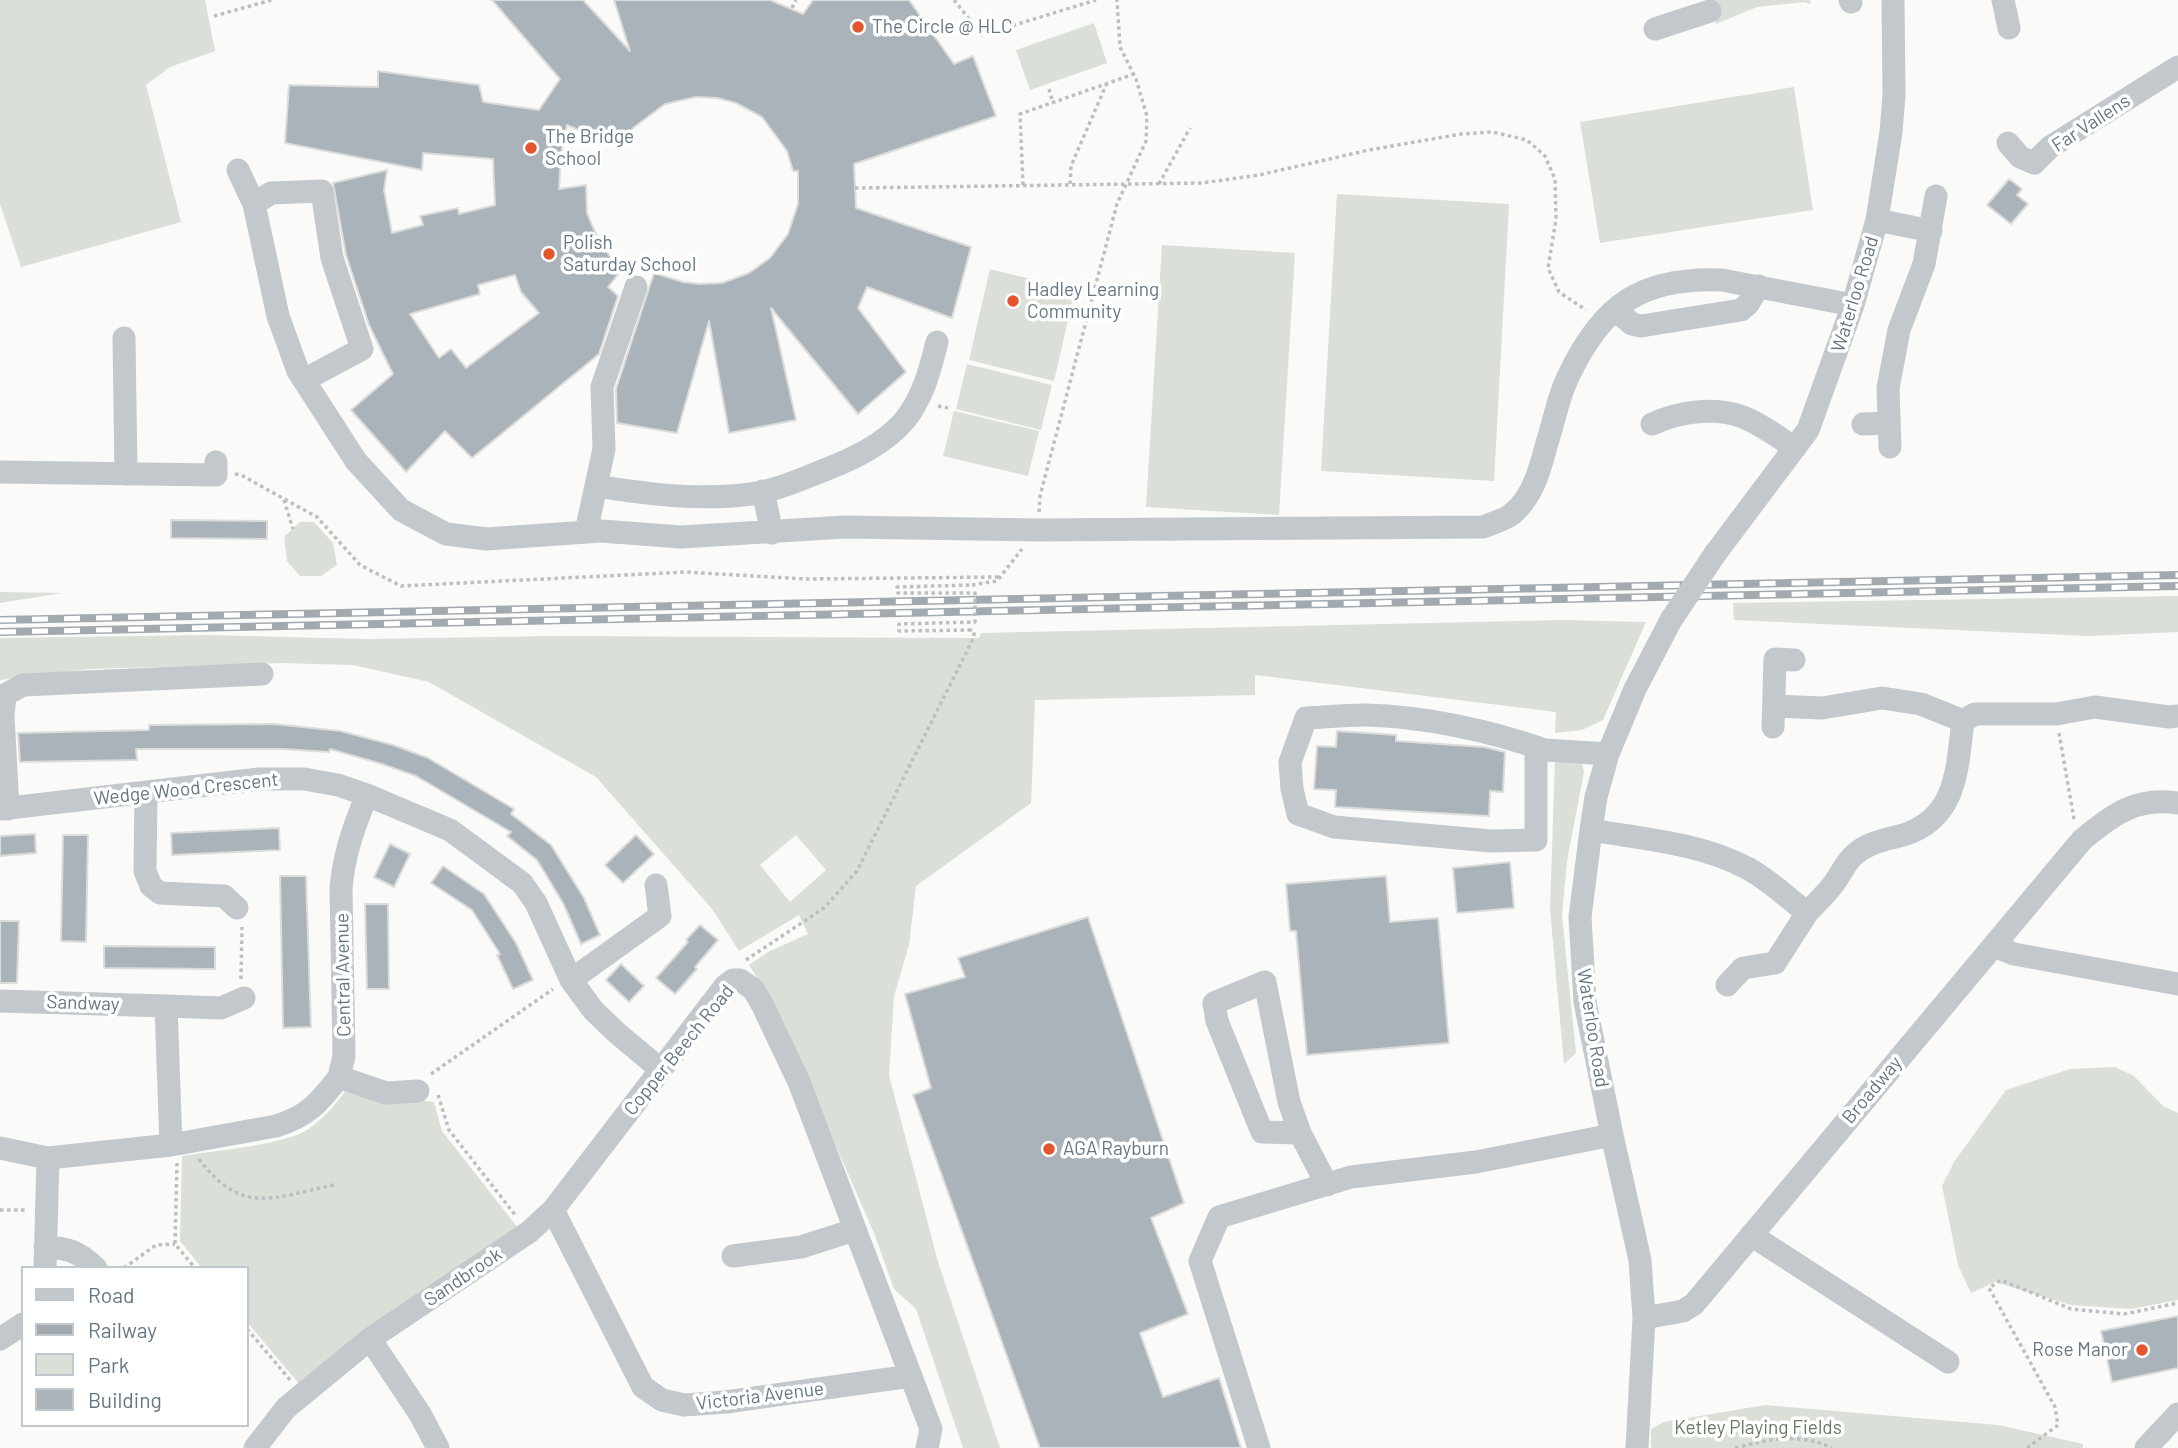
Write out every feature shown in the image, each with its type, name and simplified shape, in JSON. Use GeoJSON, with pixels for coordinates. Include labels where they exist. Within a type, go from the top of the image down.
{"type":"FeatureCollection","features":[{"type":"Feature","properties":{"kind":"street","name":"Waterloo Road"},"geometry":{"type":"LineString","coordinates":[[1637,1448],[1644,1318],[1640,1260],[1585,1002],[1581,956],[1580,918],[1596,797],[1608,754],[1635,689],[1671,620],[1715,554],[1808,430],[1853,305],[1877,220],[1894,95],[1893,0]]}},
{"type":"Feature","properties":{"kind":"street"},"geometry":{"type":"LineString","coordinates":[[2003,0],[2009,28]]}},
{"type":"Feature","properties":{"kind":"street"},"geometry":{"type":"LineString","coordinates":[[1655,29],[1679,10],[1710,11]]}},
{"type":"Feature","properties":{"kind":"street","name":"Far Vallens"},"geometry":{"type":"LineString","coordinates":[[2008,143],[2020,158],[2034,163],[2050,146],[2178,67]]}},
{"type":"Feature","properties":{"kind":"street"},"geometry":{"type":"LineString","coordinates":[[238,170],[254,204],[278,316],[298,371],[356,461],[401,510],[446,534],[487,539],[601,531],[681,537],[845,527],[1038,530],[1483,527],[1512,514],[1534,486],[1567,378],[1602,320],[1604,312],[1655,285],[1681,281],[1722,280],[1853,305]]}},
{"type":"Feature","properties":{"kind":"street"},"geometry":{"type":"LineString","coordinates":[[254,204],[271,193],[322,191],[332,258],[362,349],[304,380]]}},
{"type":"Feature","properties":{"kind":"street"},"geometry":{"type":"LineString","coordinates":[[1890,447],[1888,388],[1899,330],[1924,264],[1936,196]]}},
{"type":"Feature","properties":{"kind":"street"},"geometry":{"type":"LineString","coordinates":[[1877,220],[1931,231]]}},
{"type":"Feature","properties":{"kind":"street"},"geometry":{"type":"LineString","coordinates":[[1604,312],[1641,326],[1741,310],[1759,286]]}},
{"type":"Feature","properties":{"kind":"street"},"geometry":{"type":"LineString","coordinates":[[586,532],[604,449],[602,387],[636,287]]}},
{"type":"Feature","properties":{"kind":"street"},"geometry":{"type":"LineString","coordinates":[[124,338],[127,474]]}},
{"type":"Feature","properties":{"kind":"street"},"geometry":{"type":"LineString","coordinates":[[596,486],[655,495],[702,496],[763,491],[845,462],[883,440],[904,420],[927,381],[937,342]]}},
{"type":"Feature","properties":{"kind":"street"},"geometry":{"type":"LineString","coordinates":[[1652,424],[1687,412],[1741,416],[1795,448]]}},
{"type":"Feature","properties":{"kind":"street"},"geometry":{"type":"LineString","coordinates":[[1863,424],[1889,422]]}},
{"type":"Feature","properties":{"kind":"street"},"geometry":{"type":"LineString","coordinates":[[0,472],[219,475]]}},
{"type":"Feature","properties":{"kind":"street"},"geometry":{"type":"LineString","coordinates":[[763,491],[772,533]]}},
{"type":"Feature","properties":{"kind":"street"},"geometry":{"type":"LineString","coordinates":[[1794,660],[1776,659],[1774,716],[1882,698],[1921,704],[1963,720],[1975,715],[2056,714],[2095,707],[2178,716]]}},
{"type":"Feature","properties":{"kind":"street","name":"Wedge Wood Crescent"},"geometry":{"type":"LineString","coordinates":[[262,674],[23,685],[5,695],[4,809],[259,779],[304,779],[367,794],[450,830],[522,883],[536,903],[566,981],[617,1033],[660,1069]]}},
{"type":"Feature","properties":{"kind":"street"},"geometry":{"type":"LineString","coordinates":[[1536,747],[1536,840],[1491,841],[1334,827],[1298,814],[1292,789],[1290,762],[1306,718],[1367,715],[1446,724],[1536,747],[1545,750],[1608,754]]}},
{"type":"Feature","properties":{"kind":"street"},"geometry":{"type":"LineString","coordinates":[[1727,985],[1743,968],[1776,962],[1807,913],[1831,887],[1853,855],[1879,840],[1904,835],[1926,825],[1954,788],[1963,720]]}},
{"type":"Feature","properties":{"kind":"street"},"geometry":{"type":"LineString","coordinates":[[146,792],[145,871],[151,886],[160,893],[224,896],[237,908]]}},
{"type":"Feature","properties":{"kind":"street","name":"Central Avenue"},"geometry":{"type":"LineString","coordinates":[[339,1077],[345,1056],[341,888],[343,861],[367,794]]}},
{"type":"Feature","properties":{"kind":"street","name":"Broadway"},"geometry":{"type":"LineString","coordinates":[[1644,1318],[1683,1311],[1694,1304],[2082,840],[2102,823],[2134,804],[2178,803]]}},
{"type":"Feature","properties":{"kind":"street"},"geometry":{"type":"LineString","coordinates":[[1591,830],[1686,846],[1721,856],[1749,869],[1807,913]]}},
{"type":"Feature","properties":{"kind":"street"},"geometry":{"type":"LineString","coordinates":[[566,981],[660,916],[656,885]]}},
{"type":"Feature","properties":{"kind":"street"},"geometry":{"type":"LineString","coordinates":[[1994,946],[2014,954],[2178,984]]}},
{"type":"Feature","properties":{"kind":"street","name":"Copper Beech Road"},"geometry":{"type":"LineString","coordinates":[[553,1210],[725,986],[733,980],[745,982],[762,1004],[799,1082],[931,1429],[927,1448]]}},
{"type":"Feature","properties":{"kind":"street"},"geometry":{"type":"LineString","coordinates":[[1300,1133],[1262,1132],[1217,1021],[1214,1003],[1265,982],[1289,1101],[1300,1133],[1327,1185]]}},
{"type":"Feature","properties":{"kind":"street","name":"Sandway"},"geometry":{"type":"LineString","coordinates":[[0,1001],[221,1008],[244,998]]}},
{"type":"Feature","properties":{"kind":"street"},"geometry":{"type":"LineString","coordinates":[[166,1006],[174,1144]]}},
{"type":"Feature","properties":{"kind":"street"},"geometry":{"type":"LineString","coordinates":[[0,1148],[48,1158],[174,1144],[290,1122],[317,1105],[339,1077],[386,1093],[424,1082]]}},
{"type":"Feature","properties":{"kind":"street"},"geometry":{"type":"LineString","coordinates":[[1259,1448],[1200,1261],[1219,1217],[1351,1177],[1476,1162],[1612,1135]]}},
{"type":"Feature","properties":{"kind":"street"},"geometry":{"type":"LineString","coordinates":[[48,1158],[45,1257],[62,1248],[81,1254],[94,1266]]}},
{"type":"Feature","properties":{"kind":"street","name":"Sandbrook"},"geometry":{"type":"LineString","coordinates":[[255,1448],[286,1408],[370,1339],[529,1232],[553,1210]]}},
{"type":"Feature","properties":{"kind":"street","name":"Victoria Avenue"},"geometry":{"type":"LineString","coordinates":[[553,1210],[643,1387],[662,1400],[684,1405],[726,1402],[911,1376]]}},
{"type":"Feature","properties":{"kind":"street"},"geometry":{"type":"LineString","coordinates":[[733,1255],[801,1247],[854,1230]]}},
{"type":"Feature","properties":{"kind":"street"},"geometry":{"type":"LineString","coordinates":[[1751,1235],[1948,1362]]}},
{"type":"Feature","properties":{"kind":"street"},"geometry":{"type":"LineString","coordinates":[[0,1339],[21,1325]]}},
{"type":"Feature","properties":{"kind":"street"},"geometry":{"type":"LineString","coordinates":[[370,1339],[420,1414],[438,1448]]}},
{"type":"Feature","properties":{"kind":"street"},"geometry":{"type":"LineString","coordinates":[[2146,1448],[2178,1414]]}},
{"type":"Feature","properties":{"kind":"path"},"geometry":{"type":"LineString","coordinates":[[214,16],[272,0]]}},
{"type":"Feature","properties":{"kind":"path"},"geometry":{"type":"LineString","coordinates":[[792,8],[796,0]]}},
{"type":"Feature","properties":{"kind":"path"},"geometry":{"type":"LineString","coordinates":[[954,0],[982,35],[1096,0]]}},
{"type":"Feature","properties":{"kind":"path"},"geometry":{"type":"LineString","coordinates":[[748,957],[824,908],[857,871],[974,637],[974,631],[971,630],[899,631],[899,624],[975,622],[975,593],[898,593],[897,587],[972,585],[997,581],[1024,547],[1037,545],[1040,496],[1117,204],[1146,141],[1147,116],[1134,74],[1120,47],[1118,0]]}},
{"type":"Feature","properties":{"kind":"path"},"geometry":{"type":"LineString","coordinates":[[1023,185],[1020,114],[1134,74]]}},
{"type":"Feature","properties":{"kind":"path"},"geometry":{"type":"LineString","coordinates":[[1070,184],[1071,166],[1107,83]]}},
{"type":"Feature","properties":{"kind":"path"},"geometry":{"type":"LineString","coordinates":[[1049,89],[1053,103]]}},
{"type":"Feature","properties":{"kind":"path"},"geometry":{"type":"LineString","coordinates":[[1159,184],[1190,128]]}},
{"type":"Feature","properties":{"kind":"path"},"geometry":{"type":"LineString","coordinates":[[855,188],[1202,183],[1259,175],[1369,150],[1461,134],[1492,132],[1527,140],[1545,156],[1555,179],[1556,219],[1548,268],[1559,292],[1604,312]]}},
{"type":"Feature","properties":{"kind":"path"},"geometry":{"type":"LineString","coordinates":[[219,475],[241,475],[317,517],[360,565],[401,586],[686,572],[805,579],[1000,577]]}},
{"type":"Feature","properties":{"kind":"path"},"geometry":{"type":"LineString","coordinates":[[284,498],[293,529]]}},
{"type":"Feature","properties":{"kind":"path"},"geometry":{"type":"LineString","coordinates":[[2056,714],[2074,820],[2082,840]]}},
{"type":"Feature","properties":{"kind":"path"},"geometry":{"type":"LineString","coordinates":[[237,908],[242,925],[241,985],[244,998]]}},
{"type":"Feature","properties":{"kind":"path"},"geometry":{"type":"LineString","coordinates":[[529,1232],[449,1130],[436,1091],[424,1082],[566,981]]}},
{"type":"Feature","properties":{"kind":"path"},"geometry":{"type":"LineString","coordinates":[[174,1144],[175,1244],[193,1266]]}},
{"type":"Feature","properties":{"kind":"path"},"geometry":{"type":"LineString","coordinates":[[197,1158],[213,1178],[248,1199],[261,1200],[334,1185]]}},
{"type":"Feature","properties":{"kind":"path"},"geometry":{"type":"LineString","coordinates":[[0,1210],[36,1210]]}},
{"type":"Feature","properties":{"kind":"path"},"geometry":{"type":"LineString","coordinates":[[127,1266],[156,1245],[175,1244]]}},
{"type":"Feature","properties":{"kind":"path"},"geometry":{"type":"LineString","coordinates":[[2027,1448],[2058,1425],[2055,1407],[1989,1289],[2001,1280],[2071,1309],[2124,1314],[2178,1303]]}},
{"type":"Feature","properties":{"kind":"path"},"geometry":{"type":"LineString","coordinates":[[248,1330],[302,1394]]}},
{"type":"Feature","properties":{"kind":"path"},"geometry":{"type":"LineString","coordinates":[[1735,1448],[1792,1438],[1814,1440],[1832,1448]]}},
{"type":"Feature","properties":{"kind":"green space"},"geometry":{"type":"Polygon","coordinates":[[[0,0],[205,0],[215,51],[170,67],[146,85],[181,222],[21,267],[0,204],[0,0]]]}},
{"type":"Feature","properties":{"kind":"green space"},"geometry":{"type":"Polygon","coordinates":[[[1710,0],[1810,0],[1811,4],[1804,2],[1757,7],[1716,24],[1710,0]]]}},
{"type":"Feature","properties":{"kind":"green space"},"geometry":{"type":"Polygon","coordinates":[[[1094,23],[1107,63],[1030,90],[1016,50],[1094,23]]]}},
{"type":"Feature","properties":{"kind":"green space"},"geometry":{"type":"Polygon","coordinates":[[[1794,87],[1813,210],[1600,243],[1580,122],[1794,87]]]}},
{"type":"Feature","properties":{"kind":"green space"},"geometry":{"type":"Polygon","coordinates":[[[1337,194],[1509,204],[1494,481],[1321,471],[1337,194]]]}},
{"type":"Feature","properties":{"kind":"green space"},"geometry":{"type":"Polygon","coordinates":[[[1162,245],[1295,253],[1279,515],[1146,507],[1162,245]]]}},
{"type":"Feature","properties":{"kind":"green space"},"geometry":{"type":"Polygon","coordinates":[[[990,269],[1075,290],[1054,381],[969,360],[990,269]]]}},
{"type":"Feature","properties":{"kind":"green space"},"geometry":{"type":"Polygon","coordinates":[[[967,364],[1052,385],[1041,430],[956,409],[967,364]]]}},
{"type":"Feature","properties":{"kind":"green space"},"geometry":{"type":"Polygon","coordinates":[[[954,411],[1039,431],[1028,476],[943,456],[954,411]]]}},
{"type":"Feature","properties":{"kind":"green space"},"geometry":{"type":"Polygon","coordinates":[[[300,522],[314,522],[333,543],[337,565],[321,576],[300,576],[287,561],[284,537],[300,522]]]}},
{"type":"Feature","properties":{"kind":"green space"},"geometry":{"type":"Polygon","coordinates":[[[0,592],[62,593],[0,603],[0,592]]]}},
{"type":"Feature","properties":{"kind":"green space"},"geometry":{"type":"Polygon","coordinates":[[[2178,596],[2178,632],[2089,636],[1734,620],[1733,603],[2178,596]]]}},
{"type":"Feature","properties":{"kind":"green space"},"geometry":{"type":"Polygon","coordinates":[[[1564,620],[1646,622],[1603,720],[1582,730],[1555,733],[1556,712],[1255,675],[1255,695],[1035,700],[1031,803],[916,886],[909,945],[894,996],[889,1075],[938,1262],[1000,1448],[963,1448],[916,1309],[894,1289],[874,1233],[773,1002],[749,965],[768,952],[808,934],[799,915],[739,951],[712,909],[596,777],[429,682],[353,665],[283,663],[89,669],[0,680],[0,638],[207,635],[367,639],[553,636],[979,638],[981,633],[1564,620]],[[796,835],[760,865],[790,902],[826,870],[796,835]]]}},
{"type":"Feature","properties":{"kind":"green space"},"geometry":{"type":"Polygon","coordinates":[[[1555,762],[1582,764],[1584,772],[1567,861],[1562,916],[1576,1053],[1564,1064],[1550,909],[1555,762]]]}},
{"type":"Feature","properties":{"kind":"green space"},"geometry":{"type":"Polygon","coordinates":[[[2115,1067],[2134,1076],[2163,1106],[2178,1113],[2178,1300],[2131,1309],[2071,1305],[1995,1282],[1971,1293],[1958,1265],[1942,1186],[1954,1162],[2006,1090],[2070,1069],[2115,1067]]]}},
{"type":"Feature","properties":{"kind":"green space"},"geometry":{"type":"Polygon","coordinates":[[[345,1091],[434,1102],[442,1131],[518,1228],[300,1385],[248,1323],[248,1266],[200,1266],[180,1241],[182,1156],[282,1140],[307,1130],[333,1107],[345,1091]]]}},
{"type":"Feature","properties":{"kind":"green space","name":"Ketley Playing Fields"},"geometry":{"type":"Polygon","coordinates":[[[1765,1405],[1998,1425],[2083,1444],[2083,1448],[1651,1448],[1651,1429],[1664,1422],[1765,1405]]]}},
{"type":"Feature","properties":{"kind":"building"},"geometry":{"type":"Polygon","coordinates":[[[492,0],[583,0],[630,51],[614,0],[770,0],[803,14],[813,0],[909,0],[954,64],[973,56],[996,116],[854,164],[856,208],[971,247],[952,318],[867,287],[858,308],[906,372],[858,414],[771,308],[796,420],[729,433],[709,321],[677,433],[617,423],[616,389],[654,273],[700,284],[722,283],[749,273],[770,258],[788,234],[798,204],[798,171],[793,171],[787,151],[762,117],[736,103],[717,98],[696,97],[665,104],[633,128],[620,148],[567,125],[561,154],[559,189],[586,185],[587,213],[597,237],[620,272],[608,287],[618,296],[599,354],[472,458],[445,431],[406,472],[351,410],[393,374],[369,325],[346,255],[333,183],[387,170],[384,190],[392,233],[423,225],[420,216],[458,208],[459,214],[495,205],[493,159],[423,153],[422,170],[285,143],[289,85],[378,87],[378,71],[479,85],[483,102],[539,110],[560,79],[492,0]],[[515,275],[478,285],[480,294],[410,314],[439,358],[451,349],[466,368],[539,313],[521,292],[515,275]]]}},
{"type":"Feature","properties":{"kind":"building"},"geometry":{"type":"Polygon","coordinates":[[[2009,179],[2022,189],[2017,195],[2028,204],[2011,224],[1987,205],[2009,179]]]}},
{"type":"Feature","properties":{"kind":"building"},"geometry":{"type":"Polygon","coordinates":[[[171,520],[267,521],[267,539],[171,538],[171,520]]]}},
{"type":"Feature","properties":{"kind":"building"},"geometry":{"type":"Polygon","coordinates":[[[274,724],[340,731],[393,745],[428,758],[514,809],[511,814],[551,845],[584,898],[600,935],[581,944],[563,903],[537,860],[507,836],[511,832],[416,776],[382,764],[330,749],[329,752],[283,749],[136,749],[137,760],[20,762],[18,733],[149,730],[149,725],[274,724]]]}},
{"type":"Feature","properties":{"kind":"building"},"geometry":{"type":"Polygon","coordinates":[[[1337,731],[1396,735],[1396,741],[1484,747],[1505,752],[1503,792],[1490,791],[1489,816],[1335,807],[1336,790],[1314,789],[1317,746],[1336,747],[1337,731]]]}},
{"type":"Feature","properties":{"kind":"building"},"geometry":{"type":"Polygon","coordinates":[[[279,828],[280,850],[172,855],[171,833],[279,828]]]}},
{"type":"Feature","properties":{"kind":"building"},"geometry":{"type":"Polygon","coordinates":[[[35,834],[36,853],[0,856],[0,836],[35,834]]]}},
{"type":"Feature","properties":{"kind":"building"},"geometry":{"type":"Polygon","coordinates":[[[63,835],[88,835],[86,942],[61,941],[63,835]]]}},
{"type":"Feature","properties":{"kind":"building"},"geometry":{"type":"Polygon","coordinates":[[[636,835],[654,854],[623,883],[605,865],[636,835]]]}},
{"type":"Feature","properties":{"kind":"building"},"geometry":{"type":"Polygon","coordinates":[[[390,844],[410,854],[394,887],[374,877],[390,844]]]}},
{"type":"Feature","properties":{"kind":"building"},"geometry":{"type":"Polygon","coordinates":[[[1510,862],[1514,908],[1457,913],[1453,868],[1510,862]]]}},
{"type":"Feature","properties":{"kind":"building"},"geometry":{"type":"Polygon","coordinates":[[[443,866],[484,894],[516,943],[533,980],[513,989],[497,955],[500,954],[472,910],[431,883],[443,866]]]}},
{"type":"Feature","properties":{"kind":"building"},"geometry":{"type":"Polygon","coordinates":[[[280,876],[306,876],[311,1027],[283,1028],[280,876]]]}},
{"type":"Feature","properties":{"kind":"building"},"geometry":{"type":"Polygon","coordinates":[[[1386,876],[1390,922],[1438,918],[1449,1043],[1307,1055],[1296,931],[1290,931],[1286,884],[1386,876]]]}},
{"type":"Feature","properties":{"kind":"building"},"geometry":{"type":"Polygon","coordinates":[[[365,904],[388,904],[389,989],[367,989],[365,904]]]}},
{"type":"Feature","properties":{"kind":"building","name":"AGA Rayburn"},"geometry":{"type":"Polygon","coordinates":[[[1088,917],[1184,1203],[1151,1218],[1188,1314],[1140,1333],[1163,1397],[1219,1378],[1241,1448],[1040,1448],[913,1095],[931,1088],[905,994],[965,977],[958,958],[1088,917]]]}},
{"type":"Feature","properties":{"kind":"building"},"geometry":{"type":"Polygon","coordinates":[[[0,921],[19,921],[17,983],[0,983],[0,921]]]}},
{"type":"Feature","properties":{"kind":"building"},"geometry":{"type":"Polygon","coordinates":[[[700,925],[718,940],[675,994],[656,978],[700,925]]]}},
{"type":"Feature","properties":{"kind":"building"},"geometry":{"type":"Polygon","coordinates":[[[104,946],[215,947],[215,969],[104,968],[104,946]]]}},
{"type":"Feature","properties":{"kind":"building"},"geometry":{"type":"Polygon","coordinates":[[[621,964],[644,986],[629,1002],[606,980],[621,964]]]}},
{"type":"Feature","properties":{"kind":"building","name":"Rose Manor"},"geometry":{"type":"Polygon","coordinates":[[[2178,1316],[2178,1368],[2112,1382],[2101,1331],[2178,1316]]]}},
{"type":"Feature","properties":{"kind":"railway"},"geometry":{"type":"LineString","coordinates":[[0,620],[2178,575]]}},
{"type":"Feature","properties":{"kind":"railway"},"geometry":{"type":"LineString","coordinates":[[0,632],[2178,586]]}},
{"type":"Feature","properties":{"kind":"place","name":"The Circle @ HLC"},"geometry":{"type":"Point","coordinates":[858,27]}},
{"type":"Feature","properties":{"kind":"place","name":"The Bridge School"},"geometry":{"type":"Point","coordinates":[531,148]}},
{"type":"Feature","properties":{"kind":"place","name":"Polish Saturday School"},"geometry":{"type":"Point","coordinates":[549,254]}},
{"type":"Feature","properties":{"kind":"place","name":"Hadley Learning Community"},"geometry":{"type":"Point","coordinates":[1013,301]}},
{"type":"Feature","properties":{"kind":"place","name":"AGA Rayburn"},"geometry":{"type":"Point","coordinates":[1049,1149]}},
{"type":"Feature","properties":{"kind":"place","name":"Rose Manor"},"geometry":{"type":"Point","coordinates":[2142,1350]}}]}
